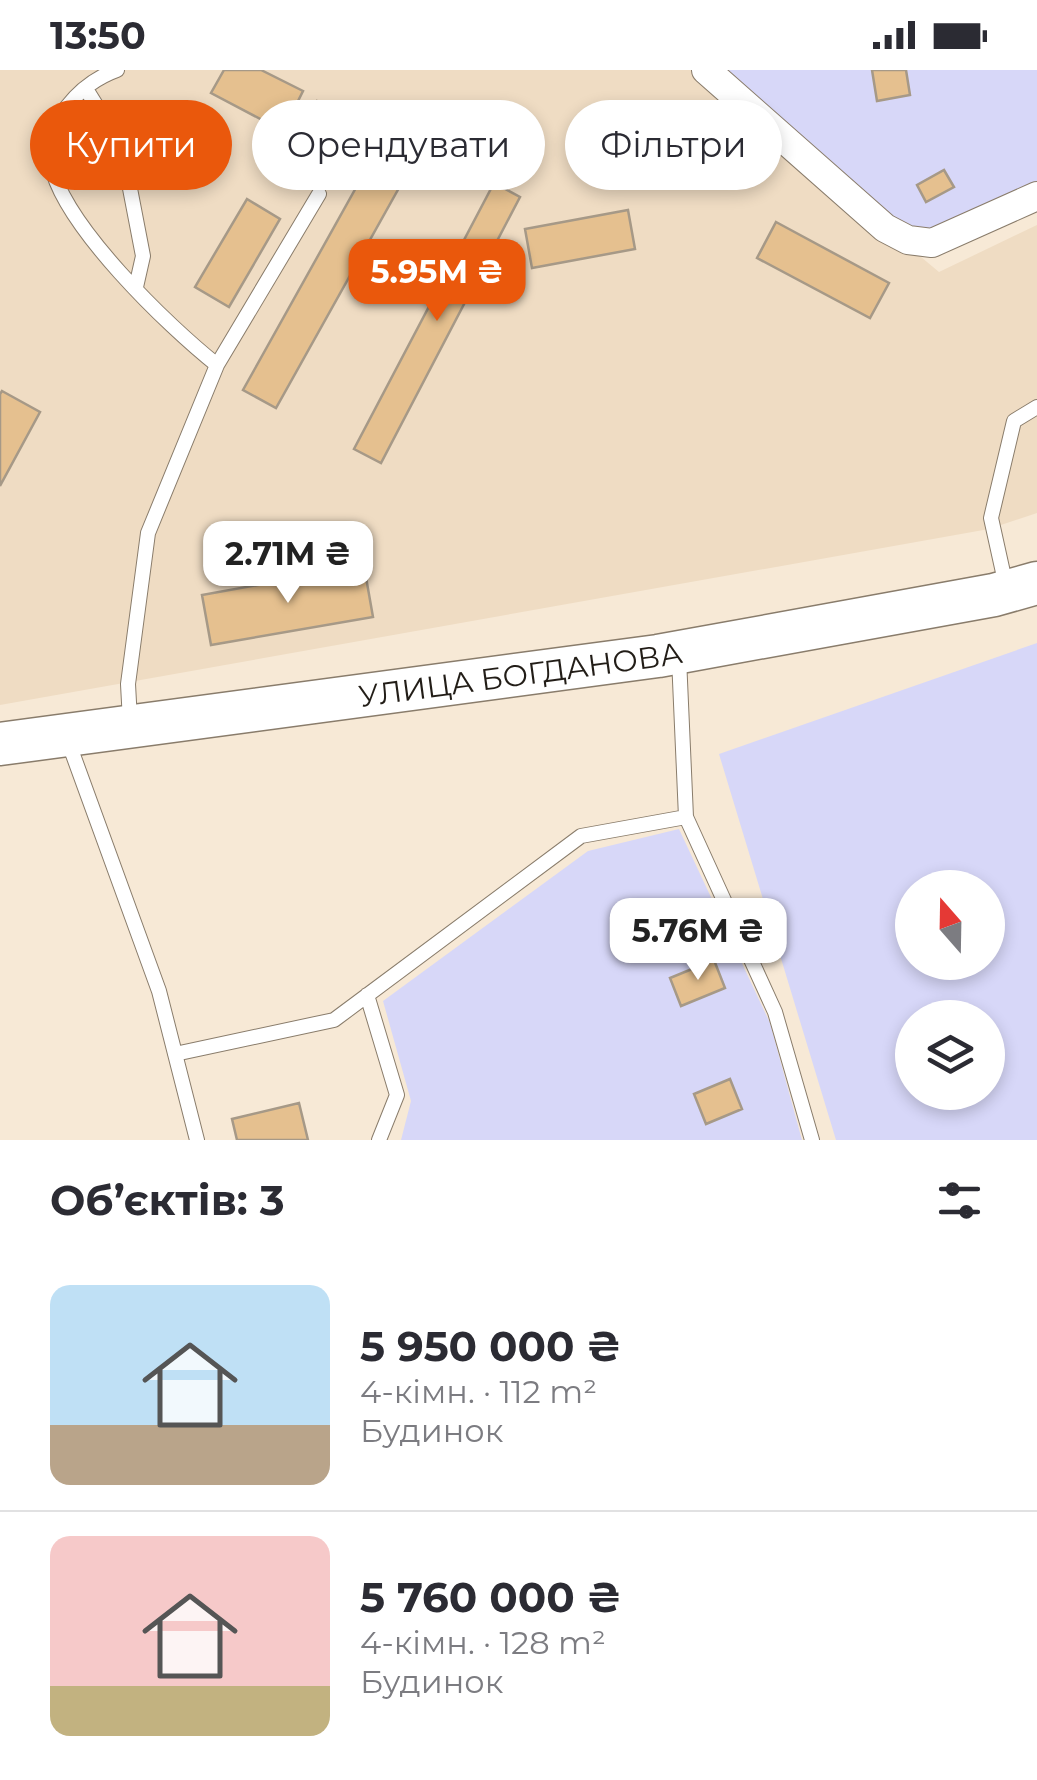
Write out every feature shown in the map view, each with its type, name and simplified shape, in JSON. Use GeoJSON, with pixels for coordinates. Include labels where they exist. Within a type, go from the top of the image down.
{"type":"FeatureCollection","features":[{"type":"Feature","properties":{"kind":"main road","name":"УЛИЦА БОГДАНОВА"},"geometry":{"type":"LineString","coordinates":[[0,744],[679,652],[1022,588]]}},
{"type":"Feature","properties":{"kind":"street"},"geometry":{"type":"LineString","coordinates":[[706,70],[885,228],[908,240],[932,243],[1037,196]]}},
{"type":"Feature","properties":{"kind":"lane"},"geometry":{"type":"LineString","coordinates":[[117,70],[69,102],[50,139],[51,164],[82,226],[179,335],[217,364]]}},
{"type":"Feature","properties":{"kind":"lane"},"geometry":{"type":"LineString","coordinates":[[86,89],[122,148],[143,256],[136,287]]}},
{"type":"Feature","properties":{"kind":"lane"},"geometry":{"type":"LineString","coordinates":[[130,726],[128,684],[148,533],[217,364],[319,194]]}},
{"type":"Feature","properties":{"kind":"lane"},"geometry":{"type":"LineString","coordinates":[[1022,588],[991,518],[1014,421],[1037,407]]}},
{"type":"Feature","properties":{"kind":"lane"},"geometry":{"type":"LineString","coordinates":[[679,652],[686,817],[775,1012],[812,1140]]}},
{"type":"Feature","properties":{"kind":"lane"},"geometry":{"type":"LineString","coordinates":[[66,735],[159,991],[197,1140]]}},
{"type":"Feature","properties":{"kind":"lane"},"geometry":{"type":"LineString","coordinates":[[175,1054],[334,1020],[581,836],[686,817]]}},
{"type":"Feature","properties":{"kind":"lane"},"geometry":{"type":"LineString","coordinates":[[367,994],[397,1095],[379,1140]]}},
{"type":"Feature","properties":{"kind":"shaded area"},"geometry":{"type":"Polygon","coordinates":[[[0,70],[697,70],[733,100],[565,100],[565,190],[782,190],[782,141],[939,272],[1037,225],[1037,513],[989,529],[0,705],[0,70]]]}},
{"type":"Feature","properties":{"kind":"shaded area"},"geometry":{"type":"Polygon","coordinates":[[[725,70],[1037,70],[1037,188],[930,232],[897,223],[782,121],[782,100],[759,100],[725,70]]]}},
{"type":"Feature","properties":{"kind":"shaded area"},"geometry":{"type":"Polygon","coordinates":[[[1037,643],[1037,1140],[836,1140],[719,754],[1037,643]]]}},
{"type":"Feature","properties":{"kind":"shaded area"},"geometry":{"type":"Polygon","coordinates":[[[679,829],[770,1023],[802,1140],[401,1140],[411,1101],[383,1001],[588,851],[679,829]]]}},
{"type":"Feature","properties":{"kind":"building"},"geometry":{"type":"Polygon","coordinates":[[[224,70],[261,70],[303,91],[298,100],[252,100],[252,115],[232,104],[232,100],[211,93],[224,70]]]}},
{"type":"Feature","properties":{"kind":"building"},"geometry":{"type":"Polygon","coordinates":[[[872,70],[906,70],[910,95],[877,101],[872,70]]]}},
{"type":"Feature","properties":{"kind":"building"},"geometry":{"type":"Polygon","coordinates":[[[944,170],[954,187],[926,202],[917,185],[944,170]]]}},
{"type":"Feature","properties":{"kind":"building"},"geometry":{"type":"Polygon","coordinates":[[[355,190],[398,190],[276,408],[243,390],[355,190]]]}},
{"type":"Feature","properties":{"kind":"building"},"geometry":{"type":"Polygon","coordinates":[[[490,190],[507,190],[520,197],[381,463],[354,449],[490,190]]]}},
{"type":"Feature","properties":{"kind":"building"},"geometry":{"type":"Polygon","coordinates":[[[247,199],[280,219],[229,307],[195,287],[247,199]]]}},
{"type":"Feature","properties":{"kind":"building"},"geometry":{"type":"Polygon","coordinates":[[[628,210],[635,249],[532,268],[525,229],[628,210]]]}},
{"type":"Feature","properties":{"kind":"building"},"geometry":{"type":"Polygon","coordinates":[[[776,222],[889,283],[870,318],[757,258],[776,222]]]}},
{"type":"Feature","properties":{"kind":"building"},"geometry":{"type":"Polygon","coordinates":[[[2,391],[40,412],[0,486],[0,394],[2,391]]]}},
{"type":"Feature","properties":{"kind":"building"},"geometry":{"type":"Polygon","coordinates":[[[364,566],[373,617],[211,645],[202,595],[364,566]]]}},
{"type":"Feature","properties":{"kind":"building"},"geometry":{"type":"Polygon","coordinates":[[[714,960],[725,988],[681,1006],[670,978],[714,960]]]}},
{"type":"Feature","properties":{"kind":"building"},"geometry":{"type":"Polygon","coordinates":[[[730,1079],[742,1109],[706,1124],[694,1094],[730,1079]]]}},
{"type":"Feature","properties":{"kind":"building"},"geometry":{"type":"Polygon","coordinates":[[[299,1103],[308,1140],[237,1140],[232,1119],[299,1103]]]}}]}
